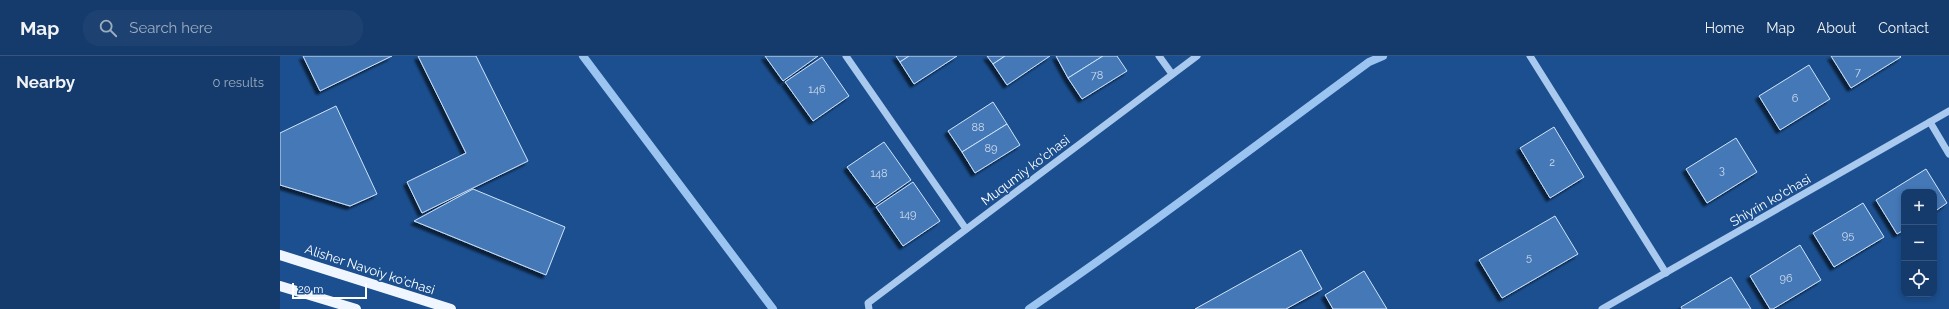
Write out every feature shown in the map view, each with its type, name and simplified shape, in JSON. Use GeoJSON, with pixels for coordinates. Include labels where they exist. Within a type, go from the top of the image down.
{"type":"FeatureCollection","features":[{"type":"Feature","properties":{"kind":"main road","name":"Alisher Navoiy ko'chasi"},"geometry":{"type":"LineString","coordinates":[[280,255],[451,309]]}},
{"type":"Feature","properties":{"kind":"main road"},"geometry":{"type":"LineString","coordinates":[[280,286],[356,309]]}},
{"type":"Feature","properties":{"kind":"street"},"geometry":{"type":"LineString","coordinates":[[846,56],[966,229]]}},
{"type":"Feature","properties":{"kind":"street"},"geometry":{"type":"LineString","coordinates":[[1159,56],[1172,74]]}},
{"type":"Feature","properties":{"kind":"street","name":"Muqumiy ko'chasi"},"geometry":{"type":"LineString","coordinates":[[869,306],[966,229],[1197,56]]}},
{"type":"Feature","properties":{"kind":"street"},"geometry":{"type":"LineString","coordinates":[[1530,56],[1666,273]]}},
{"type":"Feature","properties":{"kind":"street","name":"Shiyrin ko'chasi"},"geometry":{"type":"LineString","coordinates":[[1602,309],[1949,111]]}},
{"type":"Feature","properties":{"kind":"street"},"geometry":{"type":"LineString","coordinates":[[1930,122],[1949,154]]}},
{"type":"Feature","properties":{"kind":"building"},"geometry":{"type":"Polygon","coordinates":[[[303,56],[392,56],[320,91],[303,56]]]}},
{"type":"Feature","properties":{"kind":"building"},"geometry":{"type":"Polygon","coordinates":[[[418,56],[476,56],[528,161],[422,213],[407,182],[466,153],[418,56]]]}},
{"type":"Feature","properties":{"kind":"building"},"geometry":{"type":"Polygon","coordinates":[[[765,56],[818,56],[783,81],[765,56]]]}},
{"type":"Feature","properties":{"kind":"building"},"geometry":{"type":"Polygon","coordinates":[[[896,56],[909,56],[900,62],[896,56]]]}},
{"type":"Feature","properties":{"kind":"building"},"geometry":{"type":"Polygon","coordinates":[[[909,56],[957,56],[914,84],[900,62],[909,56]]]}},
{"type":"Feature","properties":{"kind":"building"},"geometry":{"type":"Polygon","coordinates":[[[987,56],[1005,56],[993,64],[987,56]]]}},
{"type":"Feature","properties":{"kind":"building"},"geometry":{"type":"Polygon","coordinates":[[[1005,56],[1050,56],[1007,85],[993,64],[1005,56]]]}},
{"type":"Feature","properties":{"kind":"building"},"geometry":{"type":"Polygon","coordinates":[[[1056,56],[1103,56],[1068,78],[1056,56]]]}},
{"type":"Feature","properties":{"kind":"building"},"geometry":{"type":"Polygon","coordinates":[[[1103,56],[1117,56],[1127,71],[1082,99],[1068,78],[1103,56]]]}},
{"type":"Feature","properties":{"kind":"building"},"geometry":{"type":"Polygon","coordinates":[[[1831,56],[1900,56],[1901,57],[1851,88],[1831,56]]]}},
{"type":"Feature","properties":{"kind":"building"},"geometry":{"type":"Polygon","coordinates":[[[822,57],[849,96],[813,121],[785,82],[822,57]]]}},
{"type":"Feature","properties":{"kind":"building"},"geometry":{"type":"Polygon","coordinates":[[[1809,65],[1830,99],[1780,130],[1759,96],[1809,65]]]}},
{"type":"Feature","properties":{"kind":"building"},"geometry":{"type":"Polygon","coordinates":[[[993,102],[1007,124],[962,152],[948,131],[993,102]]]}},
{"type":"Feature","properties":{"kind":"building"},"geometry":{"type":"Polygon","coordinates":[[[336,106],[377,194],[350,206],[280,185],[280,133],[336,106]]]}},
{"type":"Feature","properties":{"kind":"building"},"geometry":{"type":"Polygon","coordinates":[[[1007,124],[1020,145],[975,173],[962,152],[1007,124]]]}},
{"type":"Feature","properties":{"kind":"building"},"geometry":{"type":"Polygon","coordinates":[[[1554,127],[1584,177],[1550,198],[1520,148],[1554,127]]]}},
{"type":"Feature","properties":{"kind":"building"},"geometry":{"type":"Polygon","coordinates":[[[1736,138],[1757,172],[1707,203],[1686,169],[1736,138]]]}},
{"type":"Feature","properties":{"kind":"building"},"geometry":{"type":"Polygon","coordinates":[[[884,142],[911,180],[875,205],[847,167],[884,142]]]}},
{"type":"Feature","properties":{"kind":"building"},"geometry":{"type":"Polygon","coordinates":[[[1926,169],[1947,203],[1937,210],[1937,189],[1901,189],[1901,232],[1897,234],[1876,200],[1926,169]]]}},
{"type":"Feature","properties":{"kind":"building"},"geometry":{"type":"Polygon","coordinates":[[[913,182],[940,221],[903,246],[876,207],[913,182]]]}},
{"type":"Feature","properties":{"kind":"building"},"geometry":{"type":"Polygon","coordinates":[[[473,189],[565,227],[546,275],[414,221],[473,189]]]}},
{"type":"Feature","properties":{"kind":"building"},"geometry":{"type":"Polygon","coordinates":[[[1863,203],[1884,237],[1834,267],[1813,233],[1863,203]]]}},
{"type":"Feature","properties":{"kind":"building"},"geometry":{"type":"Polygon","coordinates":[[[1555,216],[1578,254],[1502,298],[1479,260],[1555,216]]]}},
{"type":"Feature","properties":{"kind":"building"},"geometry":{"type":"Polygon","coordinates":[[[1800,245],[1821,280],[1773,309],[1770,309],[1750,276],[1800,245]]]}},
{"type":"Feature","properties":{"kind":"building"},"geometry":{"type":"Polygon","coordinates":[[[1301,250],[1322,289],[1286,309],[1195,309],[1301,250]]]}},
{"type":"Feature","properties":{"kind":"building"},"geometry":{"type":"Polygon","coordinates":[[[1364,271],[1387,309],[1333,309],[1325,295],[1364,271]]]}},
{"type":"Feature","properties":{"kind":"building"},"geometry":{"type":"Polygon","coordinates":[[[1731,277],[1751,309],[1682,309],[1681,307],[1731,277]]]}},
{"type":"Feature","properties":{"kind":"waterway"},"geometry":{"type":"LineString","coordinates":[[583,56],[773,309]]}},
{"type":"Feature","properties":{"kind":"waterway"},"geometry":{"type":"LineString","coordinates":[[1029,309],[1158,218],[1369,62],[1383,56]]}}]}
